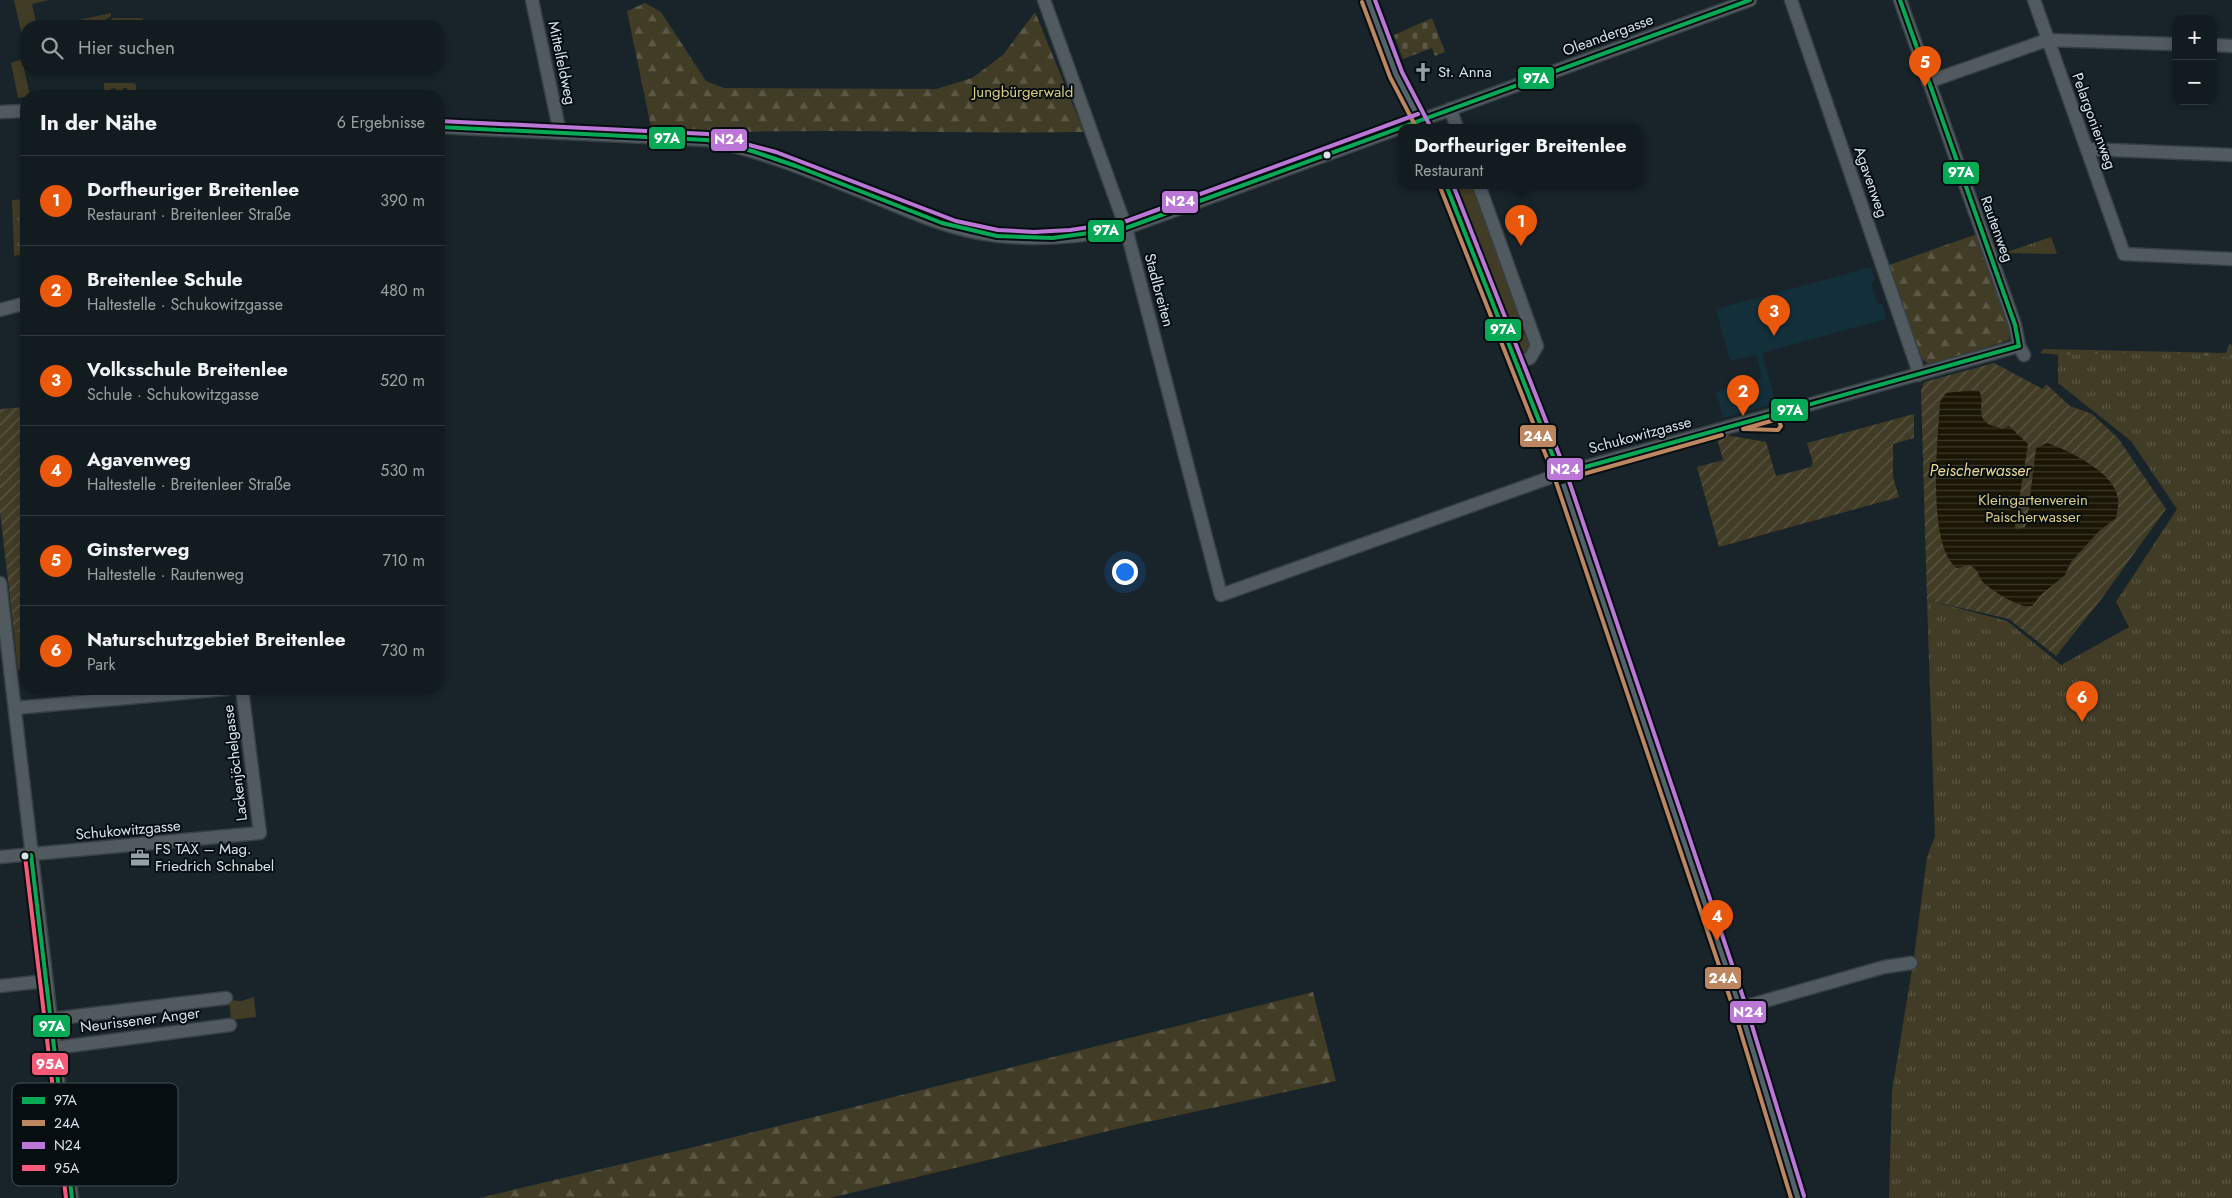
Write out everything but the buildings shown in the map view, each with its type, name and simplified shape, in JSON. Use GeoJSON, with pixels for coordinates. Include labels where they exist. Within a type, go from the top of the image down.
{"type":"FeatureCollection","features":[{"type":"Feature","properties":{"kind":"main road"},"geometry":{"type":"LineString","coordinates":[[1368,0],[1396,75],[1422,124]]}},
{"type":"Feature","properties":{"kind":"main road"},"geometry":{"type":"LineString","coordinates":[[1448,189],[1518,362],[1560,474],[1740,1008],[1798,1198]]}},
{"type":"Feature","properties":{"kind":"street","name":"Mittelfeldweg"},"geometry":{"type":"LineString","coordinates":[[532,0],[560,133]]}},
{"type":"Feature","properties":{"kind":"street","name":"Stadlbreiten"},"geometry":{"type":"LineString","coordinates":[[1044,0],[1126,228],[1221,595]]}},
{"type":"Feature","properties":{"kind":"street","name":"Oleandergasse"},"geometry":{"type":"LineString","coordinates":[[1422,124],[1450,109],[1750,0]]}},
{"type":"Feature","properties":{"kind":"street","name":"Agavenweg"},"geometry":{"type":"LineString","coordinates":[[1791,0],[1916,364],[1918,375]]}},
{"type":"Feature","properties":{"kind":"street","name":"Rautenweg"},"geometry":{"type":"LineString","coordinates":[[1900,0],[2014,325],[2021,350]]}},
{"type":"Feature","properties":{"kind":"street","name":"Pelargonienweg"},"geometry":{"type":"LineString","coordinates":[[2034,0],[2124,254],[2232,259]]}},
{"type":"Feature","properties":{"kind":"street"},"geometry":{"type":"LineString","coordinates":[[1928,82],[2048,40],[2172,44]]}},
{"type":"Feature","properties":{"kind":"street"},"geometry":{"type":"LineString","coordinates":[[2217,45],[2232,46]]}},
{"type":"Feature","properties":{"kind":"street"},"geometry":{"type":"LineString","coordinates":[[1450,109],[1456,124]]}},
{"type":"Feature","properties":{"kind":"street"},"geometry":{"type":"LineString","coordinates":[[0,112],[20,111]]}},
{"type":"Feature","properties":{"kind":"street","name":"Oleandergasse"},"geometry":{"type":"LineString","coordinates":[[445,126],[707,140],[744,147],[780,159],[929,219],[979,234],[1049,238],[1088,236],[1126,228],[1398,132]]}},
{"type":"Feature","properties":{"kind":"street"},"geometry":{"type":"LineString","coordinates":[[2087,149],[2232,155]]}},
{"type":"Feature","properties":{"kind":"street"},"geometry":{"type":"LineString","coordinates":[[1480,189],[1536,346],[1530,358],[1518,362]]}},
{"type":"Feature","properties":{"kind":"street"},"geometry":{"type":"LineString","coordinates":[[0,310],[20,305]]}},
{"type":"Feature","properties":{"kind":"street","name":"Schukowitzgasse"},"geometry":{"type":"LineString","coordinates":[[1221,595],[1560,474],[1918,375],[2021,350]]}},
{"type":"Feature","properties":{"kind":"street"},"geometry":{"type":"LineString","coordinates":[[0,583],[58,1083]]}},
{"type":"Feature","properties":{"kind":"street"},"geometry":{"type":"LineString","coordinates":[[15,708],[160,695]]}},
{"type":"Feature","properties":{"kind":"street","name":"Lackenjöchelgasse"},"geometry":{"type":"LineString","coordinates":[[243,695],[260,833]]}},
{"type":"Feature","properties":{"kind":"street","name":"Schukowitzgasse"},"geometry":{"type":"LineString","coordinates":[[0,857],[260,833]]}},
{"type":"Feature","properties":{"kind":"street"},"geometry":{"type":"LineString","coordinates":[[1740,1008],[1884,967],[1910,963]]}},
{"type":"Feature","properties":{"kind":"street"},"geometry":{"type":"LineString","coordinates":[[0,986],[46,981]]}},
{"type":"Feature","properties":{"kind":"street","name":"Neurissener Anger"},"geometry":{"type":"LineString","coordinates":[[50,1019],[226,998]]}},
{"type":"Feature","properties":{"kind":"street","name":"Neurissener Anger"},"geometry":{"type":"LineString","coordinates":[[54,1048],[230,1025]]}},
{"type":"Feature","properties":{"kind":"shaded area"},"geometry":{"type":"Polygon","coordinates":[[[1871,267],[1875,280],[1871,282],[1878,305],[1883,304],[1886,319],[1762,353],[1776,403],[1723,418],[1716,392],[1762,378],[1756,355],[1730,361],[1716,309],[1871,267]]]}},
{"type":"Feature","properties":{"kind":"green space"},"geometry":{"type":"Polygon","coordinates":[[[14,0],[49,0],[32,4],[36,20],[20,20],[20,27],[14,0]]]}},
{"type":"Feature","properties":{"kind":"green space","name":"Jungbürgerwald"},"geometry":{"type":"Polygon","coordinates":[[[645,3],[661,12],[706,81],[724,88],[936,89],[972,78],[1003,55],[1035,12],[1084,132],[805,131],[711,133],[700,135],[652,132],[627,11],[645,3]]]}},
{"type":"Feature","properties":{"kind":"green space"},"geometry":{"type":"Polygon","coordinates":[[[111,13],[111,16],[105,20],[78,20],[111,13]]]}},
{"type":"Feature","properties":{"kind":"green space"},"geometry":{"type":"Polygon","coordinates":[[[113,18],[143,18],[144,20],[111,20],[113,18]]]}},
{"type":"Feature","properties":{"kind":"green space"},"geometry":{"type":"Polygon","coordinates":[[[1432,18],[1445,52],[1435,56],[1432,48],[1403,59],[1394,35],[1432,18]]]}},
{"type":"Feature","properties":{"kind":"green space"},"geometry":{"type":"Polygon","coordinates":[[[20,60],[20,75],[25,75],[29,90],[20,90],[20,98],[18,98],[11,63],[20,60]]]}},
{"type":"Feature","properties":{"kind":"green space"},"geometry":{"type":"Polygon","coordinates":[[[104,83],[134,83],[136,85],[136,90],[123,88],[123,90],[116,90],[116,88],[104,90],[104,83]]]}},
{"type":"Feature","properties":{"kind":"green space"},"geometry":{"type":"Polygon","coordinates":[[[1459,189],[1474,189],[1521,319],[1517,321],[1522,335],[1526,333],[1530,345],[1527,353],[1519,350],[1459,189]]]}},
{"type":"Feature","properties":{"kind":"green space"},"geometry":{"type":"Polygon","coordinates":[[[20,199],[20,254],[14,256],[12,200],[20,199]]]}},
{"type":"Feature","properties":{"kind":"green space"},"geometry":{"type":"Polygon","coordinates":[[[1977,234],[2010,327],[2009,340],[1930,365],[1922,359],[1889,265],[1977,234]]]}},
{"type":"Feature","properties":{"kind":"green space"},"geometry":{"type":"Polygon","coordinates":[[[2051,237],[2057,254],[2004,253],[2051,237]]]}},
{"type":"Feature","properties":{"kind":"green space"},"geometry":{"type":"Polygon","coordinates":[[[2229,344],[2232,345],[2232,374],[2041,353],[2043,349],[2226,353],[2229,344]]]}},
{"type":"Feature","properties":{"kind":"green space"},"geometry":{"type":"Polygon","coordinates":[[[2165,352],[2232,358],[2232,1198],[1889,1198],[1892,1091],[1914,957],[1927,857],[1935,836],[1927,600],[2007,621],[2061,665],[2129,627],[2116,602],[2177,509],[2131,441],[2058,383],[2058,355],[2165,352]]]}},
{"type":"Feature","properties":{"kind":"green space","name":"Kleingartenverein Paischerwasser"},"geometry":{"type":"Polygon","coordinates":[[[1994,363],[2043,389],[2046,384],[2070,406],[2092,414],[2118,438],[2166,509],[2102,598],[2056,656],[2009,619],[1927,600],[1921,391],[1924,382],[1994,363]]]}},
{"type":"Feature","properties":{"kind":"green space"},"geometry":{"type":"Polygon","coordinates":[[[20,407],[20,632],[14,633],[0,511],[0,409],[20,407]]]}},
{"type":"Feature","properties":{"kind":"green space"},"geometry":{"type":"Polygon","coordinates":[[[1914,414],[1914,438],[1893,444],[1893,477],[1899,497],[1719,547],[1697,467],[1723,460],[1717,438],[1726,435],[1766,442],[1776,476],[1811,467],[1813,463],[1807,443],[1914,414]]]}},
{"type":"Feature","properties":{"kind":"green space"},"geometry":{"type":"Polygon","coordinates":[[[20,632],[20,670],[18,670],[14,633],[20,632]]]}},
{"type":"Feature","properties":{"kind":"green space"},"geometry":{"type":"Polygon","coordinates":[[[1313,992],[1336,1081],[1129,1126],[830,1198],[479,1198],[698,1146],[1313,992]]]}},
{"type":"Feature","properties":{"kind":"green space"},"geometry":{"type":"Polygon","coordinates":[[[254,997],[256,1017],[231,1020],[229,1000],[241,1001],[254,997]]]}},
{"type":"Feature","properties":{"kind":"water","name":"Peischerwasser"},"geometry":{"type":"Polygon","coordinates":[[[1979,391],[1981,395],[1981,413],[1985,421],[2002,429],[2009,426],[2028,444],[2016,529],[2025,527],[2027,521],[2036,448],[2047,443],[2067,451],[2090,464],[2109,480],[2115,489],[2118,499],[2116,518],[2099,531],[2071,562],[2065,575],[2041,595],[2032,606],[2021,605],[1999,594],[1981,580],[1976,569],[1971,566],[1957,568],[1947,556],[1941,538],[1937,515],[1936,490],[1940,402],[1946,393],[1979,391]]]}},
{"type":"Feature","properties":{"kind":"transit line","name":"N24"},"geometry":{"type":"LineString","coordinates":[[1375,0],[1402,72],[1429,124]]}},
{"type":"Feature","properties":{"kind":"transit line","name":"97A"},"geometry":{"type":"LineString","coordinates":[[1411,124],[1750,0]]}},
{"type":"Feature","properties":{"kind":"transit line","name":"97A"},"geometry":{"type":"LineString","coordinates":[[1900,0],[2015,325],[2019,346]]}},
{"type":"Feature","properties":{"kind":"transit line","name":"24A"},"geometry":{"type":"LineString","coordinates":[[1362,2],[1390,77],[1414,124]]}},
{"type":"Feature","properties":{"kind":"transit line","name":"N24"},"geometry":{"type":"LineString","coordinates":[[445,121],[708,134],[776,152],[956,221],[998,230],[1034,232],[1070,230],[1124,222],[1418,114]]}},
{"type":"Feature","properties":{"kind":"transit line","name":"97A"},"geometry":{"type":"LineString","coordinates":[[445,127],[707,140],[752,151],[796,166],[942,223],[997,236],[1052,238],[1126,228],[1398,129]]}},
{"type":"Feature","properties":{"kind":"transit line","name":"24A"},"geometry":{"type":"LineString","coordinates":[[1441,189],[1554,476],[1734,1010],[1791,1198]]}},
{"type":"Feature","properties":{"kind":"transit line","name":"97A"},"geometry":{"type":"LineString","coordinates":[[1448,189],[1560,474]]}},
{"type":"Feature","properties":{"kind":"transit line","name":"N24"},"geometry":{"type":"LineString","coordinates":[[1455,189],[1566,472],[1746,1006],[1804,1196]]}},
{"type":"Feature","properties":{"kind":"transit line","name":"97A"},"geometry":{"type":"LineString","coordinates":[[1560,474],[2019,346]]}},
{"type":"Feature","properties":{"kind":"transit line","name":"24A"},"geometry":{"type":"LineString","coordinates":[[1778,419],[1781,426],[1778,430],[1743,429],[1778,419]]}},
{"type":"Feature","properties":{"kind":"transit line","name":"24A"},"geometry":{"type":"LineString","coordinates":[[1562,480],[1722,435]]}},
{"type":"Feature","properties":{"kind":"transit line","name":"97A"},"geometry":{"type":"LineString","coordinates":[[31,855],[58,1083]]}},
{"type":"Feature","properties":{"kind":"transit line","name":"95A"},"geometry":{"type":"LineString","coordinates":[[25,856],[52,1083]]}},
{"type":"Feature","properties":{"kind":"transit line","name":"95A"},"geometry":{"type":"LineString","coordinates":[[65,1186],[66,1198]]}},
{"type":"Feature","properties":{"kind":"transit line","name":"97A"},"geometry":{"type":"LineString","coordinates":[[71,1186],[72,1198]]}},
{"type":"Feature","properties":{"kind":"place","name":"St. Anna"},"geometry":{"type":"Point","coordinates":[1423,72]}},
{"type":"Feature","properties":{"kind":"place","name":"Ginsterweg"},"geometry":{"type":"Point","coordinates":[1925,87]}},
{"type":"Feature","properties":{"kind":"place","name":"Dorfheuriger Breitenlee"},"geometry":{"type":"Point","coordinates":[1521,246]}},
{"type":"Feature","properties":{"kind":"place","name":"Volksschule Breitenlee"},"geometry":{"type":"Point","coordinates":[1774,336]}},
{"type":"Feature","properties":{"kind":"place","name":"Breitenlee Schule"},"geometry":{"type":"Point","coordinates":[1743,416]}},
{"type":"Feature","properties":{"kind":"place","name":"Naturschutzgebiet Breitenlee"},"geometry":{"type":"Point","coordinates":[2082,722]}},
{"type":"Feature","properties":{"kind":"place","name":"FS TAX – Mag. Friedrich Schnabel"},"geometry":{"type":"Point","coordinates":[140,858]}},
{"type":"Feature","properties":{"kind":"place","name":"Agavenweg"},"geometry":{"type":"Point","coordinates":[1717,941]}}]}
